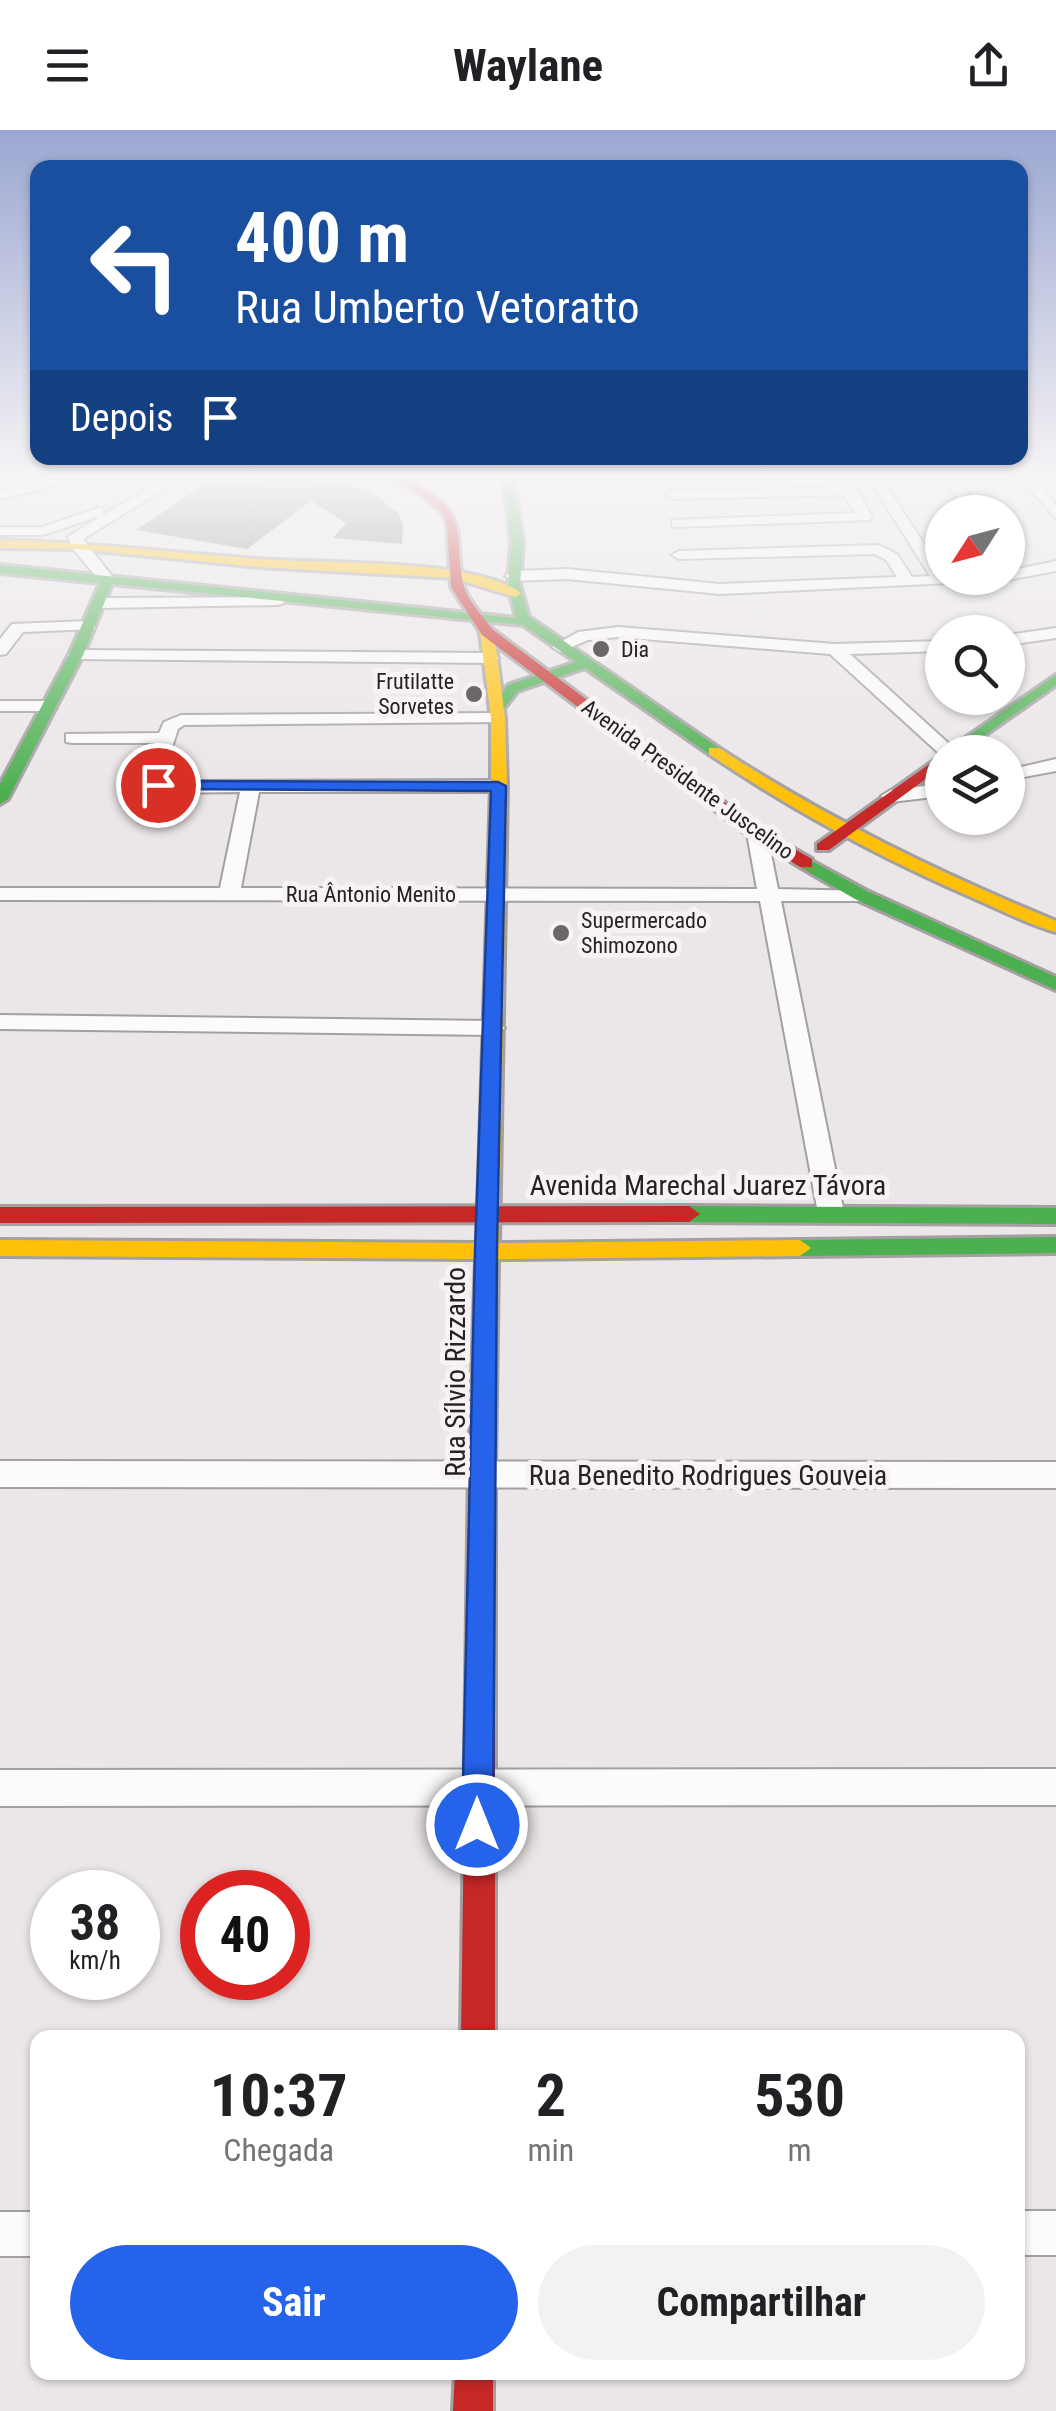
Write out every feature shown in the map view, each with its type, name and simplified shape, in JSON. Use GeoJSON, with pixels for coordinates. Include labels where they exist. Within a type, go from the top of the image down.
{"type":"FeatureCollection","features":[{"type":"Feature","properties":{"kind":"street"},"geometry":{"type":"LineString","coordinates":[[54,580],[103,591],[294,600],[517,595],[544,580]]}},
{"type":"Feature","properties":{"kind":"street"},"geometry":{"type":"LineString","coordinates":[[1,793],[9,763],[48,706],[90,626],[103,591],[97,580]]}},
{"type":"Feature","properties":{"kind":"street"},"geometry":{"type":"LineString","coordinates":[[372,580],[465,595],[493,583],[618,632]]}},
{"type":"Feature","properties":{"kind":"street"},"geometry":{"type":"LineString","coordinates":[[465,595],[466,580]]}},
{"type":"Feature","properties":{"kind":"street"},"geometry":{"type":"LineString","coordinates":[[465,595],[468,580]]}},
{"type":"Feature","properties":{"kind":"street"},"geometry":{"type":"LineString","coordinates":[[496,580],[517,595]]}},
{"type":"Feature","properties":{"kind":"street"},"geometry":{"type":"LineString","coordinates":[[510,580],[517,595]]}},
{"type":"Feature","properties":{"kind":"street"},"geometry":{"type":"LineString","coordinates":[[625,580],[720,589],[925,582]]}},
{"type":"Feature","properties":{"kind":"street"},"geometry":{"type":"LineString","coordinates":[[679,580],[679,586]]}},
{"type":"Feature","properties":{"kind":"street","name":"Rua Sílvio Rizzardo"},"geometry":{"type":"LineString","coordinates":[[465,595],[492,662],[498,713],[477,1790],[478,2030]]}},
{"type":"Feature","properties":{"kind":"street","name":"Avenida Presidente Juscelino"},"geometry":{"type":"LineString","coordinates":[[465,595],[544,677],[757,834],[861,895],[1056,984]]}},
{"type":"Feature","properties":{"kind":"street","name":"Avenida Presidente Juscelino"},"geometry":{"type":"LineString","coordinates":[[517,595],[560,647],[730,765],[916,869],[1052,923]]}},
{"type":"Feature","properties":{"kind":"street"},"geometry":{"type":"LineString","coordinates":[[0,650],[18,627],[90,626]]}},
{"type":"Feature","properties":{"kind":"street"},"geometry":{"type":"LineString","coordinates":[[560,647],[584,634],[618,632],[835,649],[925,646]]}},
{"type":"Feature","properties":{"kind":"street"},"geometry":{"type":"LineString","coordinates":[[1025,638],[1056,633]]}},
{"type":"Feature","properties":{"kind":"street"},"geometry":{"type":"LineString","coordinates":[[835,649],[931,735]]}},
{"type":"Feature","properties":{"kind":"street"},"geometry":{"type":"LineString","coordinates":[[76,656],[492,662],[509,680],[544,677]]}},
{"type":"Feature","properties":{"kind":"street"},"geometry":{"type":"LineString","coordinates":[[498,786],[158,785],[155,772],[173,722],[498,713],[508,691],[584,664]]}},
{"type":"Feature","properties":{"kind":"street"},"geometry":{"type":"LineString","coordinates":[[975,735],[1056,680]]}},
{"type":"Feature","properties":{"kind":"street"},"geometry":{"type":"LineString","coordinates":[[0,706],[48,706]]}},
{"type":"Feature","properties":{"kind":"street"},"geometry":{"type":"LineString","coordinates":[[72,738],[165,738]]}},
{"type":"Feature","properties":{"kind":"street"},"geometry":{"type":"LineString","coordinates":[[1025,771],[1056,765]]}},
{"type":"Feature","properties":{"kind":"street"},"geometry":{"type":"LineString","coordinates":[[814,868],[825,844],[925,772]]}},
{"type":"Feature","properties":{"kind":"street"},"geometry":{"type":"LineString","coordinates":[[229,894],[251,787]]}},
{"type":"Feature","properties":{"kind":"street"},"geometry":{"type":"LineString","coordinates":[[891,796],[925,792]]}},
{"type":"Feature","properties":{"kind":"street"},"geometry":{"type":"LineString","coordinates":[[757,834],[830,1213]]}},
{"type":"Feature","properties":{"kind":"street","name":"Rua Ântonio Menito"},"geometry":{"type":"LineString","coordinates":[[0,894],[861,895]]}},
{"type":"Feature","properties":{"kind":"street"},"geometry":{"type":"LineString","coordinates":[[0,1022],[493,1028]]}},
{"type":"Feature","properties":{"kind":"street","name":"Avenida Marechal Juarez Távora"},"geometry":{"type":"LineString","coordinates":[[0,1216],[1056,1216]]}},
{"type":"Feature","properties":{"kind":"street"},"geometry":{"type":"LineString","coordinates":[[0,1248],[486,1251],[1056,1245]]}},
{"type":"Feature","properties":{"kind":"street","name":"Rua Benedito Rodrigues Gouveia"},"geometry":{"type":"LineString","coordinates":[[0,1474],[1056,1474]]}},
{"type":"Feature","properties":{"kind":"street"},"geometry":{"type":"LineString","coordinates":[[0,1788],[1056,1787]]}},
{"type":"Feature","properties":{"kind":"street"},"geometry":{"type":"LineString","coordinates":[[1025,2233],[1056,2233]]}},
{"type":"Feature","properties":{"kind":"street"},"geometry":{"type":"LineString","coordinates":[[0,2234],[30,2234]]}},
{"type":"Feature","properties":{"kind":"street"},"geometry":{"type":"LineString","coordinates":[[473,2411],[474,2380]]}},
{"type":"Feature","properties":{"kind":"traffic: fast"},"geometry":{"type":"LineString","coordinates":[[0,799],[76,655],[107,580]]}},
{"type":"Feature","properties":{"kind":"traffic: fast"},"geometry":{"type":"LineString","coordinates":[[112,580],[518,622]]}},
{"type":"Feature","properties":{"kind":"traffic: fast"},"geometry":{"type":"LineString","coordinates":[[514,580],[523,619],[714,751]]}},
{"type":"Feature","properties":{"kind":"traffic: fast"},"geometry":{"type":"LineString","coordinates":[[497,708],[513,688],[584,664]]}},
{"type":"Feature","properties":{"kind":"traffic: fast"},"geometry":{"type":"LineString","coordinates":[[976,735],[1056,679]]}},
{"type":"Feature","properties":{"kind":"traffic: fast"},"geometry":{"type":"LineString","coordinates":[[806,863],[861,895],[1056,984]]}},
{"type":"Feature","properties":{"kind":"traffic: fast"},"geometry":{"type":"LineString","coordinates":[[689,1214],[1056,1216]]}},
{"type":"Feature","properties":{"kind":"traffic: fast"},"geometry":{"type":"LineString","coordinates":[[800,1248],[1056,1245]]}},
{"type":"Feature","properties":{"kind":"traffic: slow"},"geometry":{"type":"LineString","coordinates":[[484,580],[515,593]]}},
{"type":"Feature","properties":{"kind":"traffic: slow"},"geometry":{"type":"LineString","coordinates":[[482,1469],[499,786],[498,718],[487,632]]}},
{"type":"Feature","properties":{"kind":"traffic: slow"},"geometry":{"type":"LineString","coordinates":[[714,751],[796,803],[880,848],[1056,927]]}},
{"type":"Feature","properties":{"kind":"traffic: slow"},"geometry":{"type":"LineString","coordinates":[[0,1248],[800,1248]]}},
{"type":"Feature","properties":{"kind":"traffic: jam"},"geometry":{"type":"LineString","coordinates":[[457,580],[487,632],[757,834],[806,863]]}},
{"type":"Feature","properties":{"kind":"traffic: jam"},"geometry":{"type":"LineString","coordinates":[[823,847],[925,772]]}},
{"type":"Feature","properties":{"kind":"traffic: jam"},"geometry":{"type":"LineString","coordinates":[[0,1215],[689,1214]]}},
{"type":"Feature","properties":{"kind":"traffic: jam"},"geometry":{"type":"LineString","coordinates":[[478,2030],[482,1469]]}},
{"type":"Feature","properties":{"kind":"traffic: jam"},"geometry":{"type":"LineString","coordinates":[[473,2411],[474,2380]]}},
{"type":"Feature","properties":{"kind":"place","name":"Dia"},"geometry":{"type":"Point","coordinates":[601,649]}},
{"type":"Feature","properties":{"kind":"place","name":"Frutilatte Sorvetes"},"geometry":{"type":"Point","coordinates":[474,694]}},
{"type":"Feature","properties":{"kind":"place","name":"Supermercado Shimozono"},"geometry":{"type":"Point","coordinates":[561,933]}},
{"type":"Feature","properties":{"kind":"route"},"geometry":{"type":"LineString","coordinates":[[158,785],[498,786],[477,1825]]}}]}
